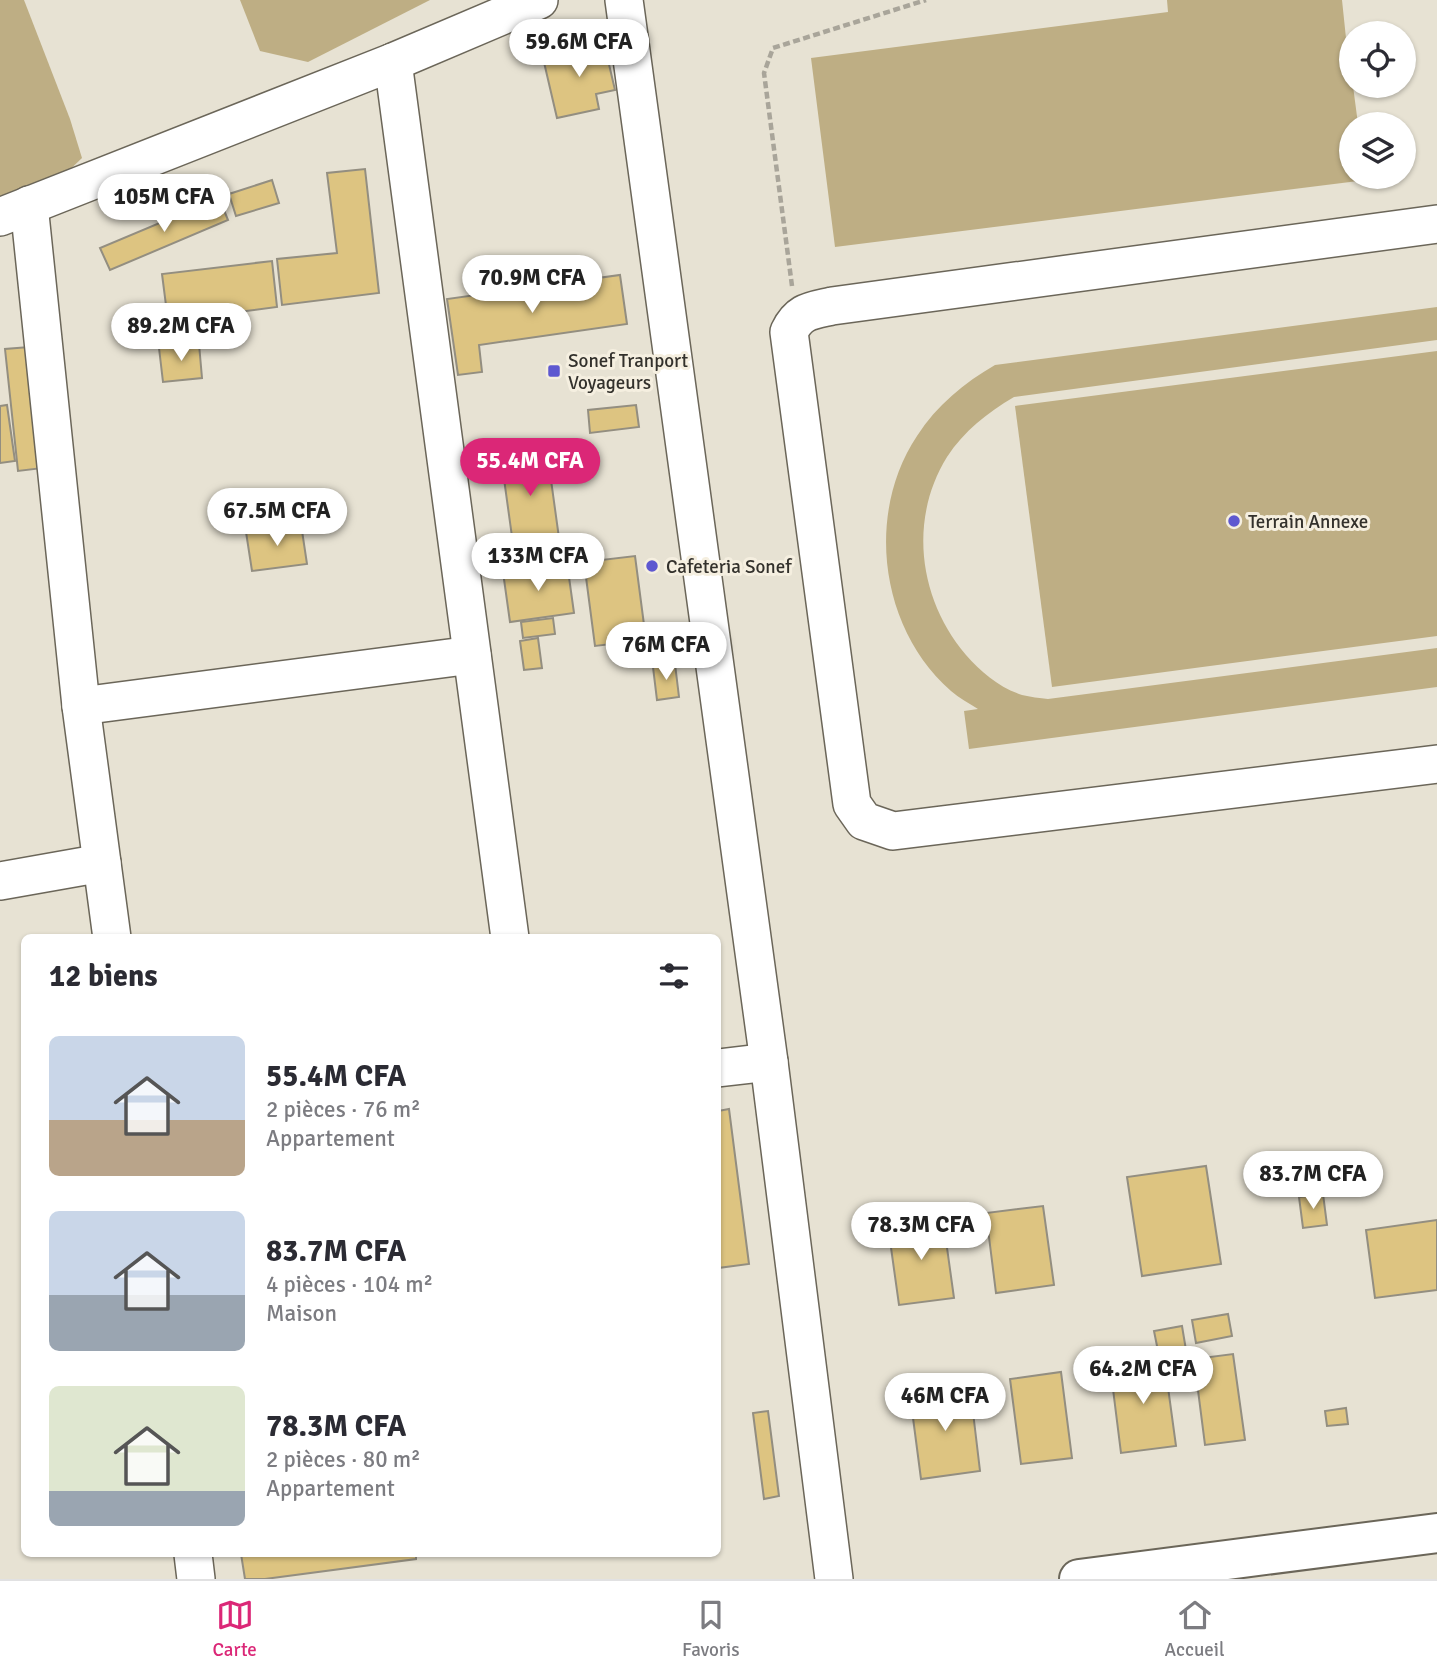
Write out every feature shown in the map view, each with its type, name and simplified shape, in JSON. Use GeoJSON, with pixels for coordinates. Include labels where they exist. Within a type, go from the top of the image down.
{"type":"FeatureCollection","features":[{"type":"Feature","properties":{"kind":"main road"},"geometry":{"type":"LineString","coordinates":[[1102,1577],[1437,1533]]}},
{"type":"Feature","properties":{"kind":"street"},"geometry":{"type":"LineString","coordinates":[[111,934],[15,211],[393,62],[539,0]]}},
{"type":"Feature","properties":{"kind":"street"},"geometry":{"type":"LineString","coordinates":[[624,0],[769,1062],[834,1579]]}},
{"type":"Feature","properties":{"kind":"street"},"geometry":{"type":"LineString","coordinates":[[393,62],[509,934]]}},
{"type":"Feature","properties":{"kind":"street"},"geometry":{"type":"LineString","coordinates":[[1437,224],[832,306],[810,311],[796,318],[789,332],[852,804],[864,821],[893,831],[1437,764]]}},
{"type":"Feature","properties":{"kind":"street"},"geometry":{"type":"LineString","coordinates":[[81,706],[472,655]]}},
{"type":"Feature","properties":{"kind":"street"},"geometry":{"type":"LineString","coordinates":[[0,881],[102,863]]}},
{"type":"Feature","properties":{"kind":"street"},"geometry":{"type":"LineString","coordinates":[[721,1068],[769,1062]]}},
{"type":"Feature","properties":{"kind":"street"},"geometry":{"type":"LineString","coordinates":[[193,1557],[196,1579]]}},
{"type":"Feature","properties":{"kind":"path"},"geometry":{"type":"LineString","coordinates":[[796,318],[764,73],[773,48],[926,0]]}},
{"type":"Feature","properties":{"kind":"shaded area"},"geometry":{"type":"Polygon","coordinates":[[[0,0],[24,0],[70,119],[82,158],[61,178],[0,204],[0,0]]]}},
{"type":"Feature","properties":{"kind":"shaded area"},"geometry":{"type":"Polygon","coordinates":[[[240,0],[430,0],[308,62],[260,51],[240,0]]]}},
{"type":"Feature","properties":{"kind":"shaded area"},"geometry":{"type":"Polygon","coordinates":[[[1167,0],[1342,0],[1344,21],[1339,21],[1339,98],[1355,98],[1356,112],[1339,112],[1339,183],[835,247],[811,58],[1168,12],[1167,0]]]}},
{"type":"Feature","properties":{"kind":"shaded area"},"geometry":{"type":"Polygon","coordinates":[[[1437,307],[1437,340],[1014,397],[977,423],[947,457],[935,481],[923,533],[929,585],[950,633],[966,655],[985,673],[999,684],[1022,695],[1048,699],[1437,648],[1437,687],[969,749],[964,711],[978,709],[951,691],[927,665],[908,636],[895,604],[888,570],[886,535],[890,500],[901,467],[917,436],[942,405],[962,387],[995,365],[1437,307]]]}},
{"type":"Feature","properties":{"kind":"shaded area","name":"Terrain Annexe"},"geometry":{"type":"Polygon","coordinates":[[[1437,351],[1437,636],[1052,687],[1015,406],[1437,351]]]}},
{"type":"Feature","properties":{"kind":"building"},"geometry":{"type":"Polygon","coordinates":[[[604,43],[615,90],[596,94],[599,109],[557,118],[543,58],[604,43]]]}},
{"type":"Feature","properties":{"kind":"building"},"geometry":{"type":"Polygon","coordinates":[[[365,169],[379,293],[282,305],[277,259],[337,253],[327,173],[365,169]]]}},
{"type":"Feature","properties":{"kind":"building"},"geometry":{"type":"Polygon","coordinates":[[[272,180],[279,203],[236,216],[229,194],[272,180]]]}},
{"type":"Feature","properties":{"kind":"building"},"geometry":{"type":"Polygon","coordinates":[[[219,198],[228,220],[110,270],[100,248],[219,198]]]}},
{"type":"Feature","properties":{"kind":"building"},"geometry":{"type":"Polygon","coordinates":[[[272,261],[277,307],[168,321],[162,274],[272,261]]]}},
{"type":"Feature","properties":{"kind":"building"},"geometry":{"type":"Polygon","coordinates":[[[620,275],[627,324],[479,345],[482,372],[458,375],[447,299],[620,275]]]}},
{"type":"Feature","properties":{"kind":"building"},"geometry":{"type":"Polygon","coordinates":[[[199,344],[202,378],[163,382],[159,348],[199,344]]]}},
{"type":"Feature","properties":{"kind":"building"},"geometry":{"type":"Polygon","coordinates":[[[29,347],[43,468],[18,471],[5,349],[29,347]]]}},
{"type":"Feature","properties":{"kind":"building"},"geometry":{"type":"Polygon","coordinates":[[[7,405],[15,461],[0,463],[0,406],[7,405]]]}},
{"type":"Feature","properties":{"kind":"building"},"geometry":{"type":"Polygon","coordinates":[[[636,405],[639,427],[590,433],[588,410],[636,405]]]}},
{"type":"Feature","properties":{"kind":"building"},"geometry":{"type":"Polygon","coordinates":[[[547,451],[559,538],[513,544],[501,457],[547,451]]]}},
{"type":"Feature","properties":{"kind":"building"},"geometry":{"type":"Polygon","coordinates":[[[301,524],[307,564],[252,571],[246,532],[301,524]]]}},
{"type":"Feature","properties":{"kind":"building"},"geometry":{"type":"Polygon","coordinates":[[[635,556],[646,640],[595,646],[584,562],[635,556]]]}},
{"type":"Feature","properties":{"kind":"building"},"geometry":{"type":"Polygon","coordinates":[[[567,563],[574,613],[510,622],[503,572],[567,563]]]}},
{"type":"Feature","properties":{"kind":"building"},"geometry":{"type":"Polygon","coordinates":[[[553,618],[555,634],[523,638],[521,622],[553,618]]]}},
{"type":"Feature","properties":{"kind":"building"},"geometry":{"type":"Polygon","coordinates":[[[538,638],[542,668],[524,670],[520,641],[538,638]]]}},
{"type":"Feature","properties":{"kind":"building"},"geometry":{"type":"Polygon","coordinates":[[[675,664],[679,697],[657,700],[653,667],[675,664]]]}},
{"type":"Feature","properties":{"kind":"building"},"geometry":{"type":"Polygon","coordinates":[[[729,1109],[749,1264],[721,1268],[721,1110],[729,1109]]]}},
{"type":"Feature","properties":{"kind":"building"},"geometry":{"type":"Polygon","coordinates":[[[1206,1166],[1221,1264],[1142,1276],[1127,1177],[1206,1166]]]}},
{"type":"Feature","properties":{"kind":"building"},"geometry":{"type":"Polygon","coordinates":[[[1323,1194],[1327,1225],[1303,1228],[1299,1197],[1323,1194]]]}},
{"type":"Feature","properties":{"kind":"building"},"geometry":{"type":"Polygon","coordinates":[[[1043,1206],[1054,1285],[996,1293],[986,1213],[1043,1206]]]}},
{"type":"Feature","properties":{"kind":"building"},"geometry":{"type":"Polygon","coordinates":[[[943,1219],[954,1298],[899,1305],[888,1226],[943,1219]]]}},
{"type":"Feature","properties":{"kind":"building"},"geometry":{"type":"Polygon","coordinates":[[[1437,1220],[1437,1290],[1375,1298],[1366,1230],[1437,1220]]]}},
{"type":"Feature","properties":{"kind":"building"},"geometry":{"type":"Polygon","coordinates":[[[1228,1314],[1232,1336],[1196,1343],[1192,1320],[1228,1314]]]}},
{"type":"Feature","properties":{"kind":"building"},"geometry":{"type":"Polygon","coordinates":[[[1182,1326],[1186,1350],[1159,1356],[1154,1331],[1182,1326]]]}},
{"type":"Feature","properties":{"kind":"building"},"geometry":{"type":"Polygon","coordinates":[[[1233,1354],[1245,1440],[1205,1445],[1194,1359],[1233,1354]]]}},
{"type":"Feature","properties":{"kind":"building"},"geometry":{"type":"Polygon","coordinates":[[[1164,1358],[1176,1446],[1121,1453],[1110,1365],[1164,1358]]]}},
{"type":"Feature","properties":{"kind":"building"},"geometry":{"type":"Polygon","coordinates":[[[1061,1372],[1072,1458],[1021,1464],[1010,1379],[1061,1372]]]}},
{"type":"Feature","properties":{"kind":"building"},"geometry":{"type":"Polygon","coordinates":[[[970,1387],[980,1471],[921,1479],[910,1395],[970,1387]]]}},
{"type":"Feature","properties":{"kind":"building"},"geometry":{"type":"Polygon","coordinates":[[[1346,1408],[1348,1424],[1327,1426],[1325,1411],[1346,1408]]]}},
{"type":"Feature","properties":{"kind":"building"},"geometry":{"type":"Polygon","coordinates":[[[768,1411],[779,1496],[764,1499],[753,1413],[768,1411]]]}},
{"type":"Feature","properties":{"kind":"building"},"geometry":{"type":"Polygon","coordinates":[[[241,1557],[416,1557],[265,1579],[245,1579],[241,1557]]]}},
{"type":"Feature","properties":{"kind":"place","name":"Sonef Tranport Voyageurs"},"geometry":{"type":"Point","coordinates":[554,371]}},
{"type":"Feature","properties":{"kind":"place","name":"Terrain Annexe"},"geometry":{"type":"Point","coordinates":[1234,521]}},
{"type":"Feature","properties":{"kind":"place","name":"Cafeteria Sonef"},"geometry":{"type":"Point","coordinates":[652,566]}}]}
